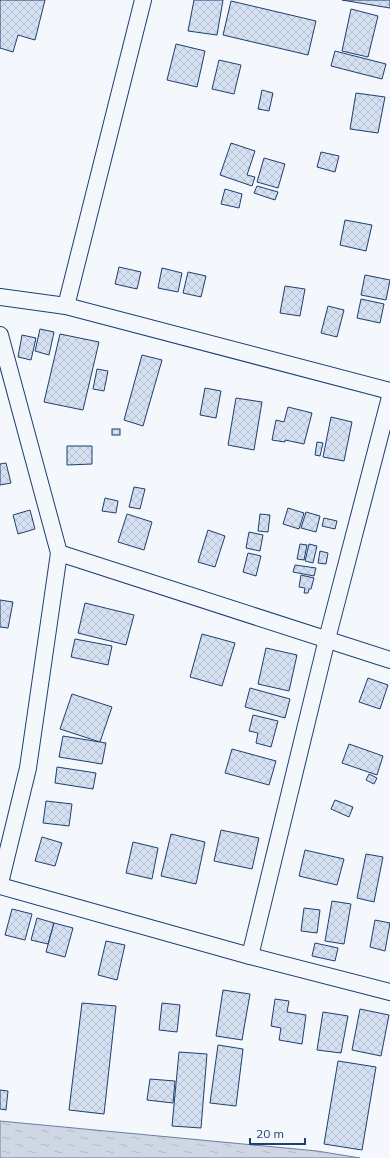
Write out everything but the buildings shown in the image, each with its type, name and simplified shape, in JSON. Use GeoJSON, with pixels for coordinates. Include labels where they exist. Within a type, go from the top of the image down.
{"type":"FeatureCollection","features":[{"type":"Feature","properties":{"kind":"street"},"geometry":{"type":"LineString","coordinates":[[66,306],[143,0]]}},
{"type":"Feature","properties":{"kind":"street"},"geometry":{"type":"LineString","coordinates":[[0,297],[66,306],[390,391]]}},
{"type":"Feature","properties":{"kind":"street"},"geometry":{"type":"LineString","coordinates":[[0,335],[59,553],[28,768],[0,883]]}},
{"type":"Feature","properties":{"kind":"street"},"geometry":{"type":"LineString","coordinates":[[250,956],[327,639],[390,397]]}},
{"type":"Feature","properties":{"kind":"street"},"geometry":{"type":"LineString","coordinates":[[59,553],[390,660]]}},
{"type":"Feature","properties":{"kind":"street"},"geometry":{"type":"LineString","coordinates":[[0,886],[250,956],[390,992]]}},
{"type":"Feature","properties":{"kind":"water"},"geometry":{"type":"Polygon","coordinates":[[[0,1121],[317,1151],[360,1158],[0,1158],[0,1121]]]}}]}
